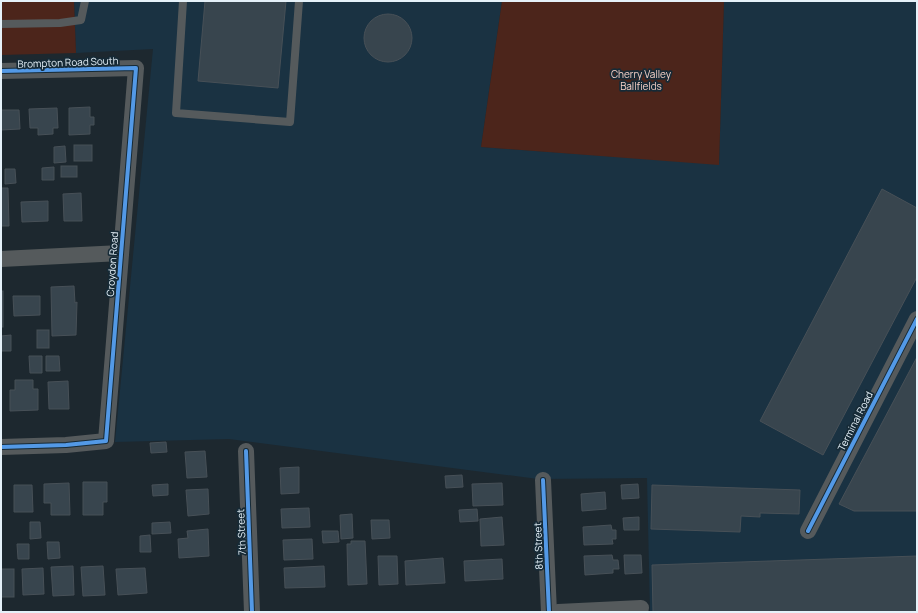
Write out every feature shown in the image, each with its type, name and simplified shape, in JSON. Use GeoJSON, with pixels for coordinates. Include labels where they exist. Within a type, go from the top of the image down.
{"type":"FeatureCollection","features":[{"type":"Feature","properties":{"kind":"street","name":"Brompton Road South"},"geometry":{"type":"LineString","coordinates":[[1,71],[136,68]]}},
{"type":"Feature","properties":{"kind":"street","name":"Croydon Road"},"geometry":{"type":"LineString","coordinates":[[1,447],[106,441],[136,68]]}},
{"type":"Feature","properties":{"kind":"street"},"geometry":{"type":"LineString","coordinates":[[1,259],[121,253]]}},
{"type":"Feature","properties":{"kind":"street","name":"Terminal Road"},"geometry":{"type":"LineString","coordinates":[[808,531],[917,319]]}},
{"type":"Feature","properties":{"kind":"street","name":"7th Street"},"geometry":{"type":"LineString","coordinates":[[246,451],[252,612]]}},
{"type":"Feature","properties":{"kind":"street","name":"8th Street"},"geometry":{"type":"LineString","coordinates":[[543,480],[548,612]]}},
{"type":"Feature","properties":{"kind":"street"},"geometry":{"type":"LineString","coordinates":[[558,612],[640,608]]}},
{"type":"Feature","properties":{"kind":"lane"},"geometry":{"type":"LineString","coordinates":[[1,24],[81,20],[85,1]]}},
{"type":"Feature","properties":{"kind":"lane"},"geometry":{"type":"LineString","coordinates":[[183,1],[176,113],[290,122],[299,1]]}},
{"type":"Feature","properties":{"kind":"shaded area"},"geometry":{"type":"Polygon","coordinates":[[[74,1],[502,1],[481,147],[719,164],[724,1],[917,1],[917,612],[650,612],[647,478],[538,479],[229,439],[115,442],[153,49],[76,53],[74,1]]]}},
{"type":"Feature","properties":{"kind":"green space"},"geometry":{"type":"Polygon","coordinates":[[[1,1],[74,1],[76,53],[1,55],[1,1]]]}},
{"type":"Feature","properties":{"kind":"green space","name":"Cherry Valley Ballfields"},"geometry":{"type":"Polygon","coordinates":[[[502,1],[724,1],[719,165],[481,147],[502,1]]]}},
{"type":"Feature","properties":{"kind":"building"},"geometry":{"type":"Polygon","coordinates":[[[205,1],[286,1],[278,88],[198,81],[205,1]]]}},
{"type":"Feature","properties":{"kind":"building"},"geometry":{"type":"Polygon","coordinates":[[[383,14],[393,14],[402,18],[408,24],[411,29],[411,47],[402,58],[393,62],[383,62],[374,58],[368,52],[364,43],[364,33],[368,24],[374,18],[383,14]]]}},
{"type":"Feature","properties":{"kind":"building"},"geometry":{"type":"Polygon","coordinates":[[[90,107],[90,117],[94,117],[94,125],[90,125],[90,134],[69,135],[69,108],[90,107]]]}},
{"type":"Feature","properties":{"kind":"building"},"geometry":{"type":"Polygon","coordinates":[[[57,108],[58,128],[53,128],[53,134],[38,135],[38,128],[30,128],[29,109],[57,108]]]}},
{"type":"Feature","properties":{"kind":"building"},"geometry":{"type":"Polygon","coordinates":[[[1,110],[19,110],[20,129],[1,130],[1,110]]]}},
{"type":"Feature","properties":{"kind":"building"},"geometry":{"type":"Polygon","coordinates":[[[74,145],[92,145],[92,161],[74,161],[74,145]]]}},
{"type":"Feature","properties":{"kind":"building"},"geometry":{"type":"Polygon","coordinates":[[[65,146],[66,162],[54,163],[54,147],[65,146]]]}},
{"type":"Feature","properties":{"kind":"building"},"geometry":{"type":"Polygon","coordinates":[[[61,166],[77,166],[77,177],[61,177],[61,166]]]}},
{"type":"Feature","properties":{"kind":"building"},"geometry":{"type":"Polygon","coordinates":[[[54,167],[54,180],[42,180],[42,168],[54,167]]]}},
{"type":"Feature","properties":{"kind":"building"},"geometry":{"type":"Polygon","coordinates":[[[5,169],[15,169],[16,183],[5,184],[5,169]]]}},
{"type":"Feature","properties":{"kind":"building"},"geometry":{"type":"Polygon","coordinates":[[[1,188],[8,188],[9,226],[1,226],[1,188]]]}},
{"type":"Feature","properties":{"kind":"building"},"geometry":{"type":"Polygon","coordinates":[[[882,189],[917,208],[917,277],[823,455],[760,421],[882,189]]]}},
{"type":"Feature","properties":{"kind":"building"},"geometry":{"type":"Polygon","coordinates":[[[81,193],[82,221],[64,221],[63,194],[81,193]]]}},
{"type":"Feature","properties":{"kind":"building"},"geometry":{"type":"Polygon","coordinates":[[[48,201],[48,221],[22,222],[21,202],[48,201]]]}},
{"type":"Feature","properties":{"kind":"building"},"geometry":{"type":"Polygon","coordinates":[[[74,286],[75,303],[77,302],[76,335],[52,336],[51,287],[74,286]]]}},
{"type":"Feature","properties":{"kind":"building"},"geometry":{"type":"Polygon","coordinates":[[[1,291],[3,291],[3,327],[1,327],[1,291]]]}},
{"type":"Feature","properties":{"kind":"building"},"geometry":{"type":"Polygon","coordinates":[[[13,296],[40,296],[40,315],[14,316],[13,296]]]}},
{"type":"Feature","properties":{"kind":"building"},"geometry":{"type":"Polygon","coordinates":[[[37,330],[49,330],[49,348],[37,348],[37,330]]]}},
{"type":"Feature","properties":{"kind":"building"},"geometry":{"type":"Polygon","coordinates":[[[11,335],[11,351],[1,351],[1,336],[11,335]]]}},
{"type":"Feature","properties":{"kind":"building"},"geometry":{"type":"Polygon","coordinates":[[[29,356],[42,356],[42,373],[30,373],[29,356]]]}},
{"type":"Feature","properties":{"kind":"building"},"geometry":{"type":"Polygon","coordinates":[[[46,356],[59,356],[60,371],[46,371],[46,356]]]}},
{"type":"Feature","properties":{"kind":"building"},"geometry":{"type":"Polygon","coordinates":[[[917,357],[917,511],[854,511],[839,504],[917,357]]]}},
{"type":"Feature","properties":{"kind":"building"},"geometry":{"type":"Polygon","coordinates":[[[15,380],[33,380],[33,389],[38,389],[38,410],[10,411],[10,390],[15,390],[15,380]]]}},
{"type":"Feature","properties":{"kind":"building"},"geometry":{"type":"Polygon","coordinates":[[[68,381],[69,409],[49,409],[48,382],[68,381]]]}},
{"type":"Feature","properties":{"kind":"building"},"geometry":{"type":"Polygon","coordinates":[[[166,442],[167,452],[151,453],[150,443],[166,442]]]}},
{"type":"Feature","properties":{"kind":"building"},"geometry":{"type":"Polygon","coordinates":[[[205,451],[207,477],[187,478],[185,452],[205,451]]]}},
{"type":"Feature","properties":{"kind":"building"},"geometry":{"type":"Polygon","coordinates":[[[299,467],[299,493],[281,494],[280,468],[299,467]]]}},
{"type":"Feature","properties":{"kind":"building"},"geometry":{"type":"Polygon","coordinates":[[[462,475],[463,487],[446,488],[445,476],[462,475]]]}},
{"type":"Feature","properties":{"kind":"building"},"geometry":{"type":"Polygon","coordinates":[[[83,482],[107,482],[107,502],[103,502],[103,515],[83,515],[83,482]]]}},
{"type":"Feature","properties":{"kind":"building"},"geometry":{"type":"Polygon","coordinates":[[[69,483],[70,515],[51,515],[51,503],[44,503],[44,484],[69,483]]]}},
{"type":"Feature","properties":{"kind":"building"},"geometry":{"type":"Polygon","coordinates":[[[502,483],[503,505],[473,506],[472,484],[502,483]]]}},
{"type":"Feature","properties":{"kind":"building"},"geometry":{"type":"Polygon","coordinates":[[[168,484],[168,495],[153,496],[152,485],[168,484]]]}},
{"type":"Feature","properties":{"kind":"building"},"geometry":{"type":"Polygon","coordinates":[[[638,484],[639,498],[622,499],[621,485],[638,484]]]}},
{"type":"Feature","properties":{"kind":"building"},"geometry":{"type":"Polygon","coordinates":[[[14,485],[32,485],[33,512],[14,512],[14,485]]]}},
{"type":"Feature","properties":{"kind":"building"},"geometry":{"type":"Polygon","coordinates":[[[652,485],[800,490],[799,514],[760,513],[760,517],[741,516],[740,532],[651,529],[652,485]]]}},
{"type":"Feature","properties":{"kind":"building"},"geometry":{"type":"Polygon","coordinates":[[[208,489],[209,514],[188,516],[186,490],[208,489]]]}},
{"type":"Feature","properties":{"kind":"building"},"geometry":{"type":"Polygon","coordinates":[[[605,492],[606,509],[582,511],[581,494],[605,492]]]}},
{"type":"Feature","properties":{"kind":"building"},"geometry":{"type":"Polygon","coordinates":[[[309,508],[310,527],[282,528],[281,509],[309,508]]]}},
{"type":"Feature","properties":{"kind":"building"},"geometry":{"type":"Polygon","coordinates":[[[477,509],[478,521],[460,522],[459,510],[477,509]]]}},
{"type":"Feature","properties":{"kind":"building"},"geometry":{"type":"Polygon","coordinates":[[[352,514],[353,538],[341,539],[340,515],[352,514]]]}},
{"type":"Feature","properties":{"kind":"building"},"geometry":{"type":"Polygon","coordinates":[[[502,517],[504,545],[481,546],[480,519],[502,517]]]}},
{"type":"Feature","properties":{"kind":"building"},"geometry":{"type":"Polygon","coordinates":[[[639,517],[639,530],[624,530],[623,518],[639,517]]]}},
{"type":"Feature","properties":{"kind":"building"},"geometry":{"type":"Polygon","coordinates":[[[371,520],[389,520],[390,538],[372,539],[371,520]]]}},
{"type":"Feature","properties":{"kind":"building"},"geometry":{"type":"Polygon","coordinates":[[[30,522],[40,522],[41,538],[30,539],[30,522]]]}},
{"type":"Feature","properties":{"kind":"building"},"geometry":{"type":"Polygon","coordinates":[[[170,522],[171,533],[152,534],[152,523],[170,522]]]}},
{"type":"Feature","properties":{"kind":"building"},"geometry":{"type":"Polygon","coordinates":[[[611,525],[612,530],[616,530],[616,539],[612,539],[613,544],[584,545],[583,527],[611,525]]]}},
{"type":"Feature","properties":{"kind":"building"},"geometry":{"type":"Polygon","coordinates":[[[208,529],[209,556],[179,558],[178,539],[188,538],[187,531],[208,529]]]}},
{"type":"Feature","properties":{"kind":"building"},"geometry":{"type":"Polygon","coordinates":[[[322,531],[338,531],[339,542],[323,543],[322,531]]]}},
{"type":"Feature","properties":{"kind":"building"},"geometry":{"type":"Polygon","coordinates":[[[150,535],[151,552],[140,552],[140,536],[150,535]]]}},
{"type":"Feature","properties":{"kind":"building"},"geometry":{"type":"Polygon","coordinates":[[[312,539],[313,559],[284,560],[283,540],[312,539]]]}},
{"type":"Feature","properties":{"kind":"building"},"geometry":{"type":"Polygon","coordinates":[[[351,541],[365,541],[367,584],[348,585],[347,544],[351,544],[351,541]]]}},
{"type":"Feature","properties":{"kind":"building"},"geometry":{"type":"Polygon","coordinates":[[[47,542],[59,542],[60,558],[48,559],[47,542]]]}},
{"type":"Feature","properties":{"kind":"building"},"geometry":{"type":"Polygon","coordinates":[[[17,544],[29,544],[29,559],[18,559],[17,544]]]}},
{"type":"Feature","properties":{"kind":"building"},"geometry":{"type":"Polygon","coordinates":[[[612,555],[613,560],[618,560],[619,569],[613,569],[613,573],[585,575],[584,556],[612,555]]]}},
{"type":"Feature","properties":{"kind":"building"},"geometry":{"type":"Polygon","coordinates":[[[624,555],[641,555],[642,573],[625,574],[624,555]]]}},
{"type":"Feature","properties":{"kind":"building"},"geometry":{"type":"Polygon","coordinates":[[[378,556],[397,556],[398,584],[379,585],[378,556]]]}},
{"type":"Feature","properties":{"kind":"building"},"geometry":{"type":"Polygon","coordinates":[[[917,556],[917,612],[653,612],[652,565],[917,556]]]}},
{"type":"Feature","properties":{"kind":"building"},"geometry":{"type":"Polygon","coordinates":[[[443,558],[445,583],[406,585],[405,561],[443,558]]]}},
{"type":"Feature","properties":{"kind":"building"},"geometry":{"type":"Polygon","coordinates":[[[502,559],[503,579],[465,581],[464,561],[502,559]]]}},
{"type":"Feature","properties":{"kind":"building"},"geometry":{"type":"Polygon","coordinates":[[[73,566],[74,595],[53,596],[51,567],[73,566]]]}},
{"type":"Feature","properties":{"kind":"building"},"geometry":{"type":"Polygon","coordinates":[[[103,566],[105,595],[83,596],[81,567],[103,566]]]}},
{"type":"Feature","properties":{"kind":"building"},"geometry":{"type":"Polygon","coordinates":[[[324,566],[325,587],[285,588],[284,568],[324,566]]]}},
{"type":"Feature","properties":{"kind":"building"},"geometry":{"type":"Polygon","coordinates":[[[43,568],[44,594],[23,595],[22,569],[43,568]]]}},
{"type":"Feature","properties":{"kind":"building"},"geometry":{"type":"Polygon","coordinates":[[[145,568],[147,593],[118,595],[116,569],[145,568]]]}},
{"type":"Feature","properties":{"kind":"building"},"geometry":{"type":"Polygon","coordinates":[[[1,569],[14,569],[14,597],[1,597],[1,569]]]}},
{"type":"Feature","properties":{"kind":"cycle path"},"geometry":{"type":"LineString","coordinates":[[1,71],[136,68],[106,441],[66,445],[1,447]]}},
{"type":"Feature","properties":{"kind":"cycle path"},"geometry":{"type":"LineString","coordinates":[[808,531],[917,319]]}},
{"type":"Feature","properties":{"kind":"cycle path"},"geometry":{"type":"LineString","coordinates":[[246,451],[252,612]]}},
{"type":"Feature","properties":{"kind":"cycle path"},"geometry":{"type":"LineString","coordinates":[[543,480],[549,612]]}}]}
